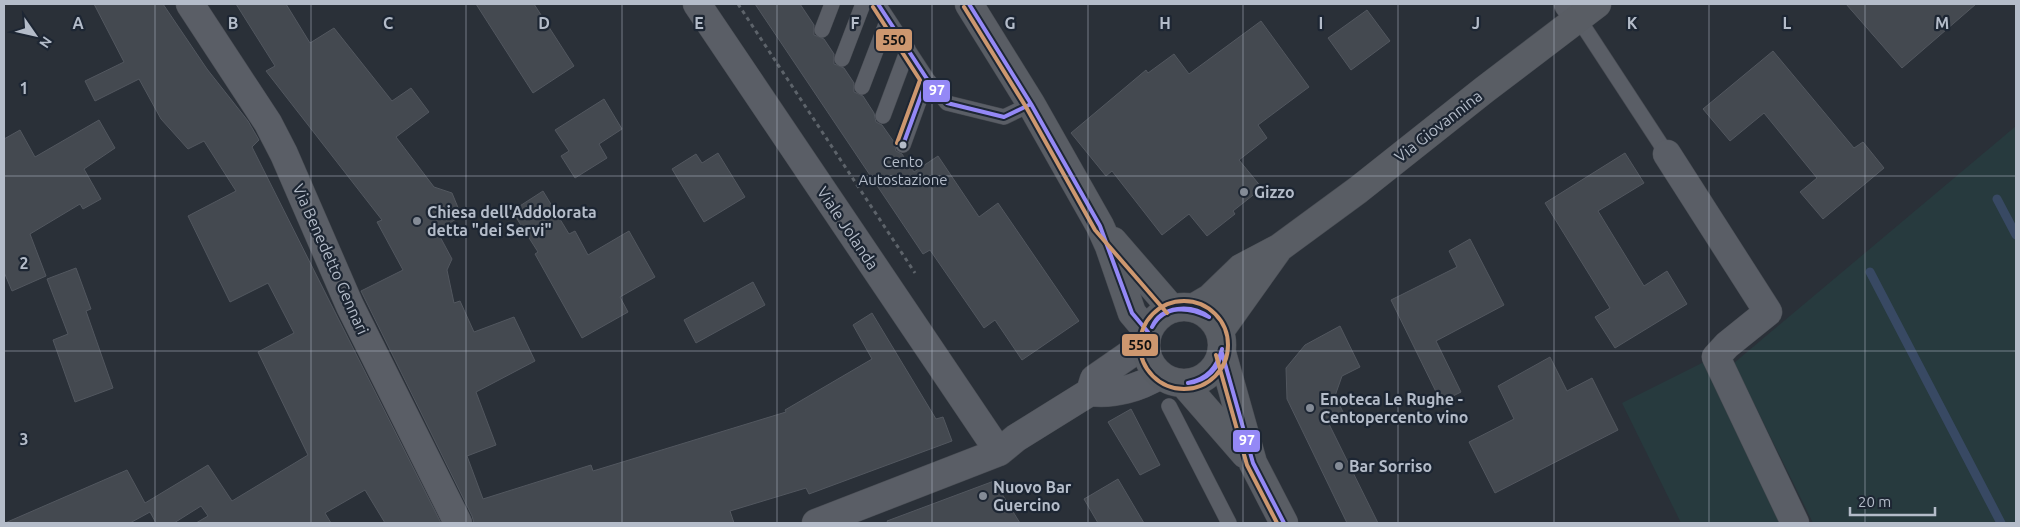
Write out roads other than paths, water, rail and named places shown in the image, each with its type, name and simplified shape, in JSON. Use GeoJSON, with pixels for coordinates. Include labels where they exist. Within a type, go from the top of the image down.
{"type":"FeatureCollection","features":[{"type":"Feature","properties":{"kind":"main road"},"geometry":{"type":"LineString","coordinates":[[969,4],[1031,104],[1100,226],[1132,313],[1147,338],[1152,366],[1172,380],[1253,463]]}},
{"type":"Feature","properties":{"kind":"main road","name":"Via Giovannina"},"geometry":{"type":"LineString","coordinates":[[1183,308],[1210,298],[1241,268],[1280,248],[1358,190],[1581,9]]}},
{"type":"Feature","properties":{"kind":"main road"},"geometry":{"type":"LineString","coordinates":[[1100,226],[1183,308],[1210,317],[1221,342],[1253,463],[1284,523]]}},
{"type":"Feature","properties":{"kind":"main road","name":"Via Giovannina"},"geometry":{"type":"LineString","coordinates":[[1221,342],[1280,248]]}},
{"type":"Feature","properties":{"kind":"main road"},"geometry":{"type":"LineString","coordinates":[[1147,338],[1154,322],[1183,308]]}},
{"type":"Feature","properties":{"kind":"main road"},"geometry":{"type":"LineString","coordinates":[[1172,380],[1194,383],[1212,372],[1221,342]]}},
{"type":"Feature","properties":{"kind":"street","name":"Via Benedetto Gennari"},"geometry":{"type":"LineString","coordinates":[[190,4],[268,123],[284,154],[350,306],[458,523]]}},
{"type":"Feature","properties":{"kind":"street","name":"Viale Jolanda"},"geometry":{"type":"LineString","coordinates":[[697,4],[999,452]]}},
{"type":"Feature","properties":{"kind":"street"},"geometry":{"type":"LineString","coordinates":[[1667,154],[1768,312],[1727,345],[1716,357],[1795,523]]}},
{"type":"Feature","properties":{"kind":"street"},"geometry":{"type":"LineString","coordinates":[[1090,392],[1094,379],[1147,338]]}},
{"type":"Feature","properties":{"kind":"street"},"geometry":{"type":"LineString","coordinates":[[819,523],[999,452],[1016,438],[1090,392],[1107,394],[1146,384],[1172,380]]}},
{"type":"Feature","properties":{"kind":"lane"},"geometry":{"type":"LineString","coordinates":[[822,30],[832,4]]}},
{"type":"Feature","properties":{"kind":"lane"},"geometry":{"type":"LineString","coordinates":[[842,59],[863,4]]}},
{"type":"Feature","properties":{"kind":"lane"},"geometry":{"type":"LineString","coordinates":[[878,4],[927,78],[947,103],[1004,117],[1031,104]]}},
{"type":"Feature","properties":{"kind":"lane"},"geometry":{"type":"LineString","coordinates":[[1581,9],[1667,154]]}},
{"type":"Feature","properties":{"kind":"lane"},"geometry":{"type":"LineString","coordinates":[[862,87],[888,19]]}},
{"type":"Feature","properties":{"kind":"lane"},"geometry":{"type":"LineString","coordinates":[[882,116],[908,49]]}},
{"type":"Feature","properties":{"kind":"lane"},"geometry":{"type":"LineString","coordinates":[[903,145],[927,78]]}},
{"type":"Feature","properties":{"kind":"lane"},"geometry":{"type":"LineString","coordinates":[[1169,406],[1229,523]]}},
{"type":"Feature","properties":{"kind":"waterway"},"geometry":{"type":"LineString","coordinates":[[1997,199],[2016,235]]}},
{"type":"Feature","properties":{"kind":"waterway"},"geometry":{"type":"LineString","coordinates":[[1870,272],[2001,523]]}},
{"type":"Feature","properties":{"kind":"place","name":"Cento Autostazione"},"geometry":{"type":"Point","coordinates":[903,145]}},
{"type":"Feature","properties":{"kind":"place","name":"Gizzo"},"geometry":{"type":"Point","coordinates":[1244,192]}},
{"type":"Feature","properties":{"kind":"place","name":"Chiesa dell'Addolorata detta \"dei Servi\""},"geometry":{"type":"Point","coordinates":[417,221]}},
{"type":"Feature","properties":{"kind":"place","name":"Enoteca Le Rughe - Centopercento vino"},"geometry":{"type":"Point","coordinates":[1310,408]}},
{"type":"Feature","properties":{"kind":"place","name":"Bar Sorriso"},"geometry":{"type":"Point","coordinates":[1339,466]}},
{"type":"Feature","properties":{"kind":"place","name":"Nuovo Bar Guercino"},"geometry":{"type":"Point","coordinates":[983,496]}}]}
